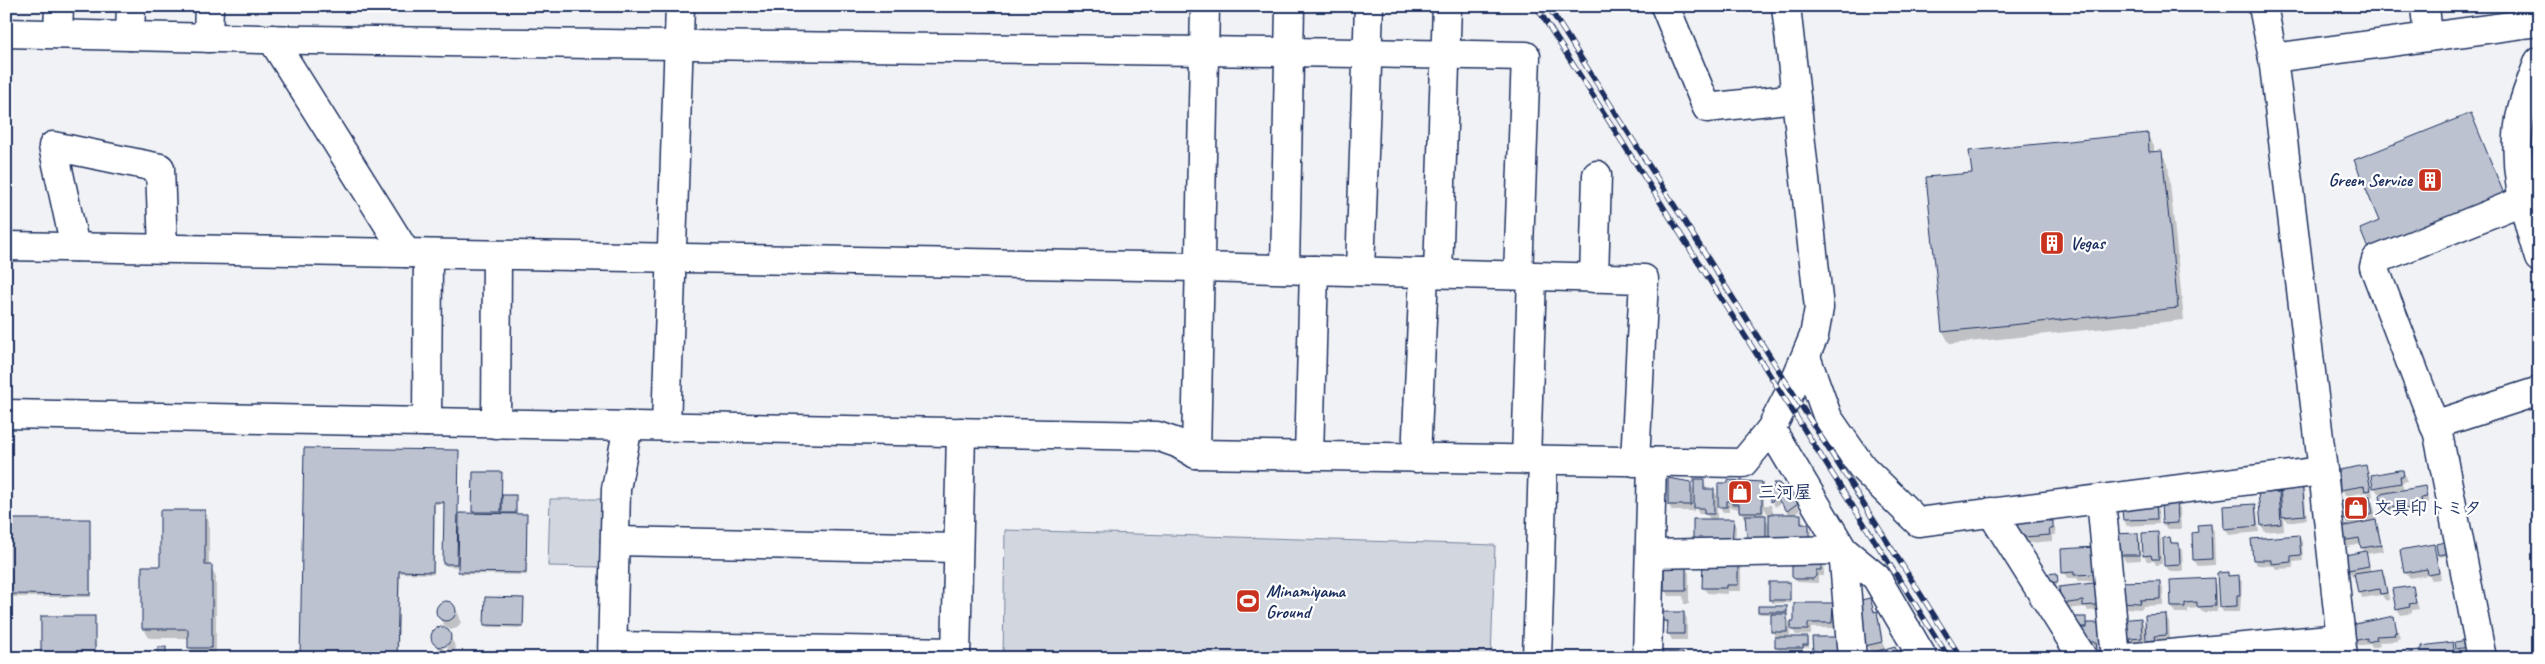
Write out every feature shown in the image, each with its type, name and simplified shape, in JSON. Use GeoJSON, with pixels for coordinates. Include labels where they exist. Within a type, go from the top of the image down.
{"type":"FeatureCollection","features":[{"type":"Feature","properties":{"kind":"street"},"geometry":{"type":"LineString","coordinates":[[58,6],[58,34]]}},
{"type":"Feature","properties":{"kind":"street"},"geometry":{"type":"LineString","coordinates":[[130,36],[131,6]]}},
{"type":"Feature","properties":{"kind":"street"},"geometry":{"type":"LineString","coordinates":[[208,38],[209,6]]}},
{"type":"Feature","properties":{"kind":"street"},"geometry":{"type":"LineString","coordinates":[[666,427],[680,6]]}},
{"type":"Feature","properties":{"kind":"street"},"geometry":{"type":"LineString","coordinates":[[1196,454],[1206,6]]}},
{"type":"Feature","properties":{"kind":"street"},"geometry":{"type":"LineString","coordinates":[[1284,269],[1290,6]]}},
{"type":"Feature","properties":{"kind":"street"},"geometry":{"type":"LineString","coordinates":[[1360,271],[1369,6]]}},
{"type":"Feature","properties":{"kind":"street"},"geometry":{"type":"LineString","coordinates":[[1416,458],[1446,55],[1447,6]]}},
{"type":"Feature","properties":{"kind":"street"},"geometry":{"type":"LineString","coordinates":[[1665,6],[1707,108],[1796,98]]}},
{"type":"Feature","properties":{"kind":"street"},"geometry":{"type":"LineString","coordinates":[[6,414],[1157,436],[1177,443],[1196,454],[1743,463],[1771,429],[1806,357],[1814,336],[1819,308],[1786,6]]}},
{"type":"Feature","properties":{"kind":"street"},"geometry":{"type":"LineString","coordinates":[[2126,658],[2342,648],[2323,471],[2273,58],[2263,6]]}},
{"type":"Feature","properties":{"kind":"street"},"geometry":{"type":"LineString","coordinates":[[2424,6],[2428,37]]}},
{"type":"Feature","properties":{"kind":"street"},"geometry":{"type":"LineString","coordinates":[[2273,58],[2539,22]]}},
{"type":"Feature","properties":{"kind":"street"},"geometry":{"type":"LineString","coordinates":[[6,33],[272,40],[678,46],[1289,51],[1526,56],[1525,276],[1534,460],[1537,658]]}},
{"type":"Feature","properties":{"kind":"street"},"geometry":{"type":"LineString","coordinates":[[272,40],[417,254],[427,422]]}},
{"type":"Feature","properties":{"kind":"street"},"geometry":{"type":"LineString","coordinates":[[2539,61],[2522,109],[2518,141],[2522,201],[2539,258]]}},
{"type":"Feature","properties":{"kind":"street"},"geometry":{"type":"LineString","coordinates":[[75,248],[53,146],[160,168],[163,249]]}},
{"type":"Feature","properties":{"kind":"street"},"geometry":{"type":"LineString","coordinates":[[1594,278],[1597,175]]}},
{"type":"Feature","properties":{"kind":"street"},"geometry":{"type":"LineString","coordinates":[[2482,658],[2438,434],[2374,267],[2376,260],[2522,201]]}},
{"type":"Feature","properties":{"kind":"street"},"geometry":{"type":"LineString","coordinates":[[6,246],[1200,266],[1644,279],[1643,462],[1651,554],[1647,658]]}},
{"type":"Feature","properties":{"kind":"street"},"geometry":{"type":"LineString","coordinates":[[496,424],[498,255]]}},
{"type":"Feature","properties":{"kind":"street"},"geometry":{"type":"LineString","coordinates":[[1309,456],[1314,270]]}},
{"type":"Feature","properties":{"kind":"street"},"geometry":{"type":"LineString","coordinates":[[1806,357],[1828,418],[1862,467],[1918,522],[2323,471]]}},
{"type":"Feature","properties":{"kind":"street"},"geometry":{"type":"LineString","coordinates":[[2434,425],[2539,391]]}},
{"type":"Feature","properties":{"kind":"street"},"geometry":{"type":"LineString","coordinates":[[628,426],[616,490],[612,652],[956,655],[960,432]]}},
{"type":"Feature","properties":{"kind":"street"},"geometry":{"type":"LineString","coordinates":[[1771,429],[1843,550],[1876,577],[1924,658]]}},
{"type":"Feature","properties":{"kind":"street"},"geometry":{"type":"LineString","coordinates":[[2101,499],[2116,658]]}},
{"type":"Feature","properties":{"kind":"street"},"geometry":{"type":"LineString","coordinates":[[1991,512],[2083,658]]}},
{"type":"Feature","properties":{"kind":"street"},"geometry":{"type":"LineString","coordinates":[[615,541],[958,548]]}},
{"type":"Feature","properties":{"kind":"street"},"geometry":{"type":"LineString","coordinates":[[1651,554],[1843,550]]}},
{"type":"Feature","properties":{"kind":"street"},"geometry":{"type":"LineString","coordinates":[[1843,550],[1852,658]]}},
{"type":"Feature","properties":{"kind":"shaded area"},"geometry":{"type":"Polygon","coordinates":[[[550,499],[604,499],[602,567],[548,566],[550,499]]]}},
{"type":"Feature","properties":{"kind":"shaded area","name":"Minamiyama Ground"},"geometry":{"type":"Polygon","coordinates":[[[1005,530],[1495,545],[1491,658],[1003,658],[1005,530]]]}},
{"type":"Feature","properties":{"kind":"building","name":"Green Service"},"geometry":{"type":"Polygon","coordinates":[[[2471,113],[2506,199],[2370,254],[2360,229],[2379,221],[2354,160],[2471,113]]]}},
{"type":"Feature","properties":{"kind":"building","name":"Vegas"},"geometry":{"type":"Polygon","coordinates":[[[2148,133],[2149,152],[2162,151],[2178,308],[1942,332],[1926,177],[1972,173],[1969,151],[2148,133]]]}},
{"type":"Feature","properties":{"kind":"building"},"geometry":{"type":"Polygon","coordinates":[[[304,448],[459,450],[457,564],[443,564],[444,502],[434,502],[433,572],[399,571],[397,658],[300,658],[304,448]]]}},
{"type":"Feature","properties":{"kind":"building"},"geometry":{"type":"Polygon","coordinates":[[[2366,465],[2371,490],[2365,491],[2364,486],[2340,490],[2339,470],[2366,465]]]}},
{"type":"Feature","properties":{"kind":"building"},"geometry":{"type":"Polygon","coordinates":[[[2403,470],[2404,476],[2400,476],[2401,483],[2373,488],[2371,475],[2403,470]]]}},
{"type":"Feature","properties":{"kind":"building"},"geometry":{"type":"Polygon","coordinates":[[[473,472],[502,472],[501,512],[472,512],[473,472]]]}},
{"type":"Feature","properties":{"kind":"building"},"geometry":{"type":"Polygon","coordinates":[[[1668,478],[1691,482],[1691,505],[1668,505],[1668,478]]]}},
{"type":"Feature","properties":{"kind":"building"},"geometry":{"type":"Polygon","coordinates":[[[1694,479],[1704,479],[1704,489],[1714,489],[1714,514],[1704,514],[1704,508],[1694,508],[1694,479]]]}},
{"type":"Feature","properties":{"kind":"building","name":"三河屋"},"geometry":{"type":"Polygon","coordinates":[[[1728,480],[1762,482],[1762,512],[1739,512],[1739,504],[1732,504],[1732,501],[1727,501],[1727,507],[1718,507],[1718,483],[1728,483],[1728,480]]]}},
{"type":"Feature","properties":{"kind":"building"},"geometry":{"type":"Polygon","coordinates":[[[2302,482],[2305,515],[2282,517],[2280,484],[2302,482]]]}},
{"type":"Feature","properties":{"kind":"building"},"geometry":{"type":"Polygon","coordinates":[[[1773,483],[1779,483],[1798,503],[1787,511],[1776,497],[1771,502],[1767,493],[1775,485],[1773,483]]]}},
{"type":"Feature","properties":{"kind":"building"},"geometry":{"type":"Polygon","coordinates":[[[2425,486],[2427,497],[2421,498],[2422,506],[2400,510],[2399,506],[2382,510],[2380,494],[2425,486]]]}},
{"type":"Feature","properties":{"kind":"building"},"geometry":{"type":"Polygon","coordinates":[[[2267,491],[2267,493],[2279,492],[2281,524],[2261,526],[2258,492],[2267,491]]]}},
{"type":"Feature","properties":{"kind":"building"},"geometry":{"type":"Polygon","coordinates":[[[502,495],[516,495],[516,513],[502,513],[502,495]]]}},
{"type":"Feature","properties":{"kind":"building","name":"文具印トミタ"},"geometry":{"type":"Polygon","coordinates":[[[2370,496],[2373,514],[2343,520],[2339,501],[2370,496]]]}},
{"type":"Feature","properties":{"kind":"building"},"geometry":{"type":"Polygon","coordinates":[[[2156,501],[2157,519],[2123,520],[2122,510],[2156,501]]]}},
{"type":"Feature","properties":{"kind":"building"},"geometry":{"type":"Polygon","coordinates":[[[2177,501],[2178,523],[2162,524],[2161,502],[2177,501]]]}},
{"type":"Feature","properties":{"kind":"building"},"geometry":{"type":"Polygon","coordinates":[[[2255,504],[2257,526],[2224,529],[2223,506],[2255,504]]]}},
{"type":"Feature","properties":{"kind":"building"},"geometry":{"type":"Polygon","coordinates":[[[160,510],[205,510],[205,565],[212,565],[212,648],[188,648],[188,629],[142,629],[142,566],[160,566],[160,510]]]}},
{"type":"Feature","properties":{"kind":"building"},"geometry":{"type":"Polygon","coordinates":[[[459,513],[527,514],[526,573],[458,572],[459,513]]]}},
{"type":"Feature","properties":{"kind":"building"},"geometry":{"type":"Polygon","coordinates":[[[1769,514],[1801,514],[1801,524],[1809,524],[1809,541],[1769,539],[1769,514]]]}},
{"type":"Feature","properties":{"kind":"building"},"geometry":{"type":"Polygon","coordinates":[[[1745,515],[1766,515],[1766,539],[1747,539],[1745,515]]]}},
{"type":"Feature","properties":{"kind":"building"},"geometry":{"type":"Polygon","coordinates":[[[2048,517],[2048,521],[2053,521],[2053,529],[2049,529],[2050,535],[2024,537],[2022,534],[2016,535],[2015,519],[2048,517]]]}},
{"type":"Feature","properties":{"kind":"building"},"geometry":{"type":"Polygon","coordinates":[[[6,519],[90,519],[90,595],[6,594],[6,519]]]}},
{"type":"Feature","properties":{"kind":"building"},"geometry":{"type":"Polygon","coordinates":[[[1693,519],[1734,519],[1732,542],[1693,542],[1693,519]]]}},
{"type":"Feature","properties":{"kind":"building"},"geometry":{"type":"Polygon","coordinates":[[[2376,520],[2381,545],[2361,548],[2359,538],[2342,541],[2340,527],[2376,520]]]}},
{"type":"Feature","properties":{"kind":"building"},"geometry":{"type":"Polygon","coordinates":[[[2211,524],[2212,559],[2193,560],[2192,533],[2198,532],[2197,525],[2211,524]]]}},
{"type":"Feature","properties":{"kind":"building"},"geometry":{"type":"Polygon","coordinates":[[[2158,532],[2159,559],[2152,559],[2151,555],[2143,556],[2142,533],[2158,532]]]}},
{"type":"Feature","properties":{"kind":"building"},"geometry":{"type":"Polygon","coordinates":[[[2138,533],[2139,555],[2120,555],[2120,546],[2114,547],[2113,534],[2138,533]]]}},
{"type":"Feature","properties":{"kind":"building"},"geometry":{"type":"Polygon","coordinates":[[[2299,535],[2301,555],[2291,556],[2291,562],[2271,564],[2271,560],[2253,560],[2251,539],[2299,535]]]}},
{"type":"Feature","properties":{"kind":"building"},"geometry":{"type":"Polygon","coordinates":[[[2170,537],[2171,543],[2179,543],[2180,565],[2164,566],[2163,538],[2170,537]]]}},
{"type":"Feature","properties":{"kind":"building"},"geometry":{"type":"Polygon","coordinates":[[[2449,541],[2451,553],[2438,555],[2436,544],[2449,541]]]}},
{"type":"Feature","properties":{"kind":"building"},"geometry":{"type":"Polygon","coordinates":[[[2434,544],[2439,573],[2428,575],[2427,569],[2404,573],[2400,550],[2434,544]]]}},
{"type":"Feature","properties":{"kind":"building"},"geometry":{"type":"Polygon","coordinates":[[[2095,547],[2097,574],[2074,575],[2074,572],[2062,573],[2061,549],[2095,547]]]}},
{"type":"Feature","properties":{"kind":"building"},"geometry":{"type":"Polygon","coordinates":[[[2366,551],[2369,566],[2348,570],[2345,555],[2366,551]]]}},
{"type":"Feature","properties":{"kind":"building"},"geometry":{"type":"Polygon","coordinates":[[[1792,559],[1821,559],[1821,570],[1816,570],[1816,576],[1813,579],[1795,579],[1792,577],[1792,559]]]}},
{"type":"Feature","properties":{"kind":"building"},"geometry":{"type":"Polygon","coordinates":[[[1738,560],[1738,585],[1726,585],[1726,588],[1702,588],[1703,561],[1738,560]]]}},
{"type":"Feature","properties":{"kind":"building"},"geometry":{"type":"Polygon","coordinates":[[[1664,565],[1686,566],[1686,591],[1664,591],[1664,565]]]}},
{"type":"Feature","properties":{"kind":"building"},"geometry":{"type":"Polygon","coordinates":[[[2382,569],[2387,593],[2380,594],[2379,589],[2358,593],[2354,573],[2382,569]]]}},
{"type":"Feature","properties":{"kind":"building"},"geometry":{"type":"Polygon","coordinates":[[[2228,572],[2228,576],[2239,575],[2240,595],[2237,595],[2237,606],[2219,607],[2217,573],[2228,572]]]}},
{"type":"Feature","properties":{"kind":"building"},"geometry":{"type":"Polygon","coordinates":[[[2057,573],[2058,582],[2046,583],[2045,574],[2057,573]]]}},
{"type":"Feature","properties":{"kind":"building"},"geometry":{"type":"Polygon","coordinates":[[[2214,578],[2215,606],[2197,607],[2197,602],[2185,603],[2185,607],[2171,607],[2170,580],[2214,578]]]}},
{"type":"Feature","properties":{"kind":"building"},"geometry":{"type":"Polygon","coordinates":[[[2160,581],[2160,599],[2140,600],[2141,603],[2120,602],[2115,582],[2160,581]]]}},
{"type":"Feature","properties":{"kind":"building"},"geometry":{"type":"Polygon","coordinates":[[[1769,582],[1790,582],[1790,600],[1769,600],[1769,582]]]}},
{"type":"Feature","properties":{"kind":"building"},"geometry":{"type":"Polygon","coordinates":[[[2102,582],[2105,604],[2083,606],[2083,601],[2061,604],[2059,587],[2102,582]]]}},
{"type":"Feature","properties":{"kind":"building"},"geometry":{"type":"Polygon","coordinates":[[[2413,586],[2416,603],[2409,604],[2410,607],[2396,610],[2392,589],[2413,586]]]}},
{"type":"Feature","properties":{"kind":"building"},"geometry":{"type":"Polygon","coordinates":[[[485,597],[524,598],[523,626],[484,625],[485,597]]]}},
{"type":"Feature","properties":{"kind":"building"},"geometry":{"type":"Polygon","coordinates":[[[1870,598],[1874,612],[1877,611],[1882,642],[1865,646],[1857,601],[1870,598]]]}},
{"type":"Feature","properties":{"kind":"building"},"geometry":{"type":"Polygon","coordinates":[[[446,601],[453,604],[456,611],[453,618],[446,621],[439,618],[436,611],[439,604],[446,601]]]}},
{"type":"Feature","properties":{"kind":"building"},"geometry":{"type":"Polygon","coordinates":[[[1794,603],[1833,603],[1832,623],[1808,623],[1808,630],[1791,630],[1791,621],[1794,621],[1794,603]]]}},
{"type":"Feature","properties":{"kind":"building"},"geometry":{"type":"Polygon","coordinates":[[[1758,606],[1787,606],[1787,612],[1758,612],[1758,606]]]}},
{"type":"Feature","properties":{"kind":"building"},"geometry":{"type":"Polygon","coordinates":[[[1662,612],[1684,612],[1684,634],[1667,634],[1668,621],[1662,621],[1662,612]]]}},
{"type":"Feature","properties":{"kind":"building"},"geometry":{"type":"Polygon","coordinates":[[[1771,614],[1787,614],[1787,632],[1771,632],[1771,614]]]}},
{"type":"Feature","properties":{"kind":"building"},"geometry":{"type":"Polygon","coordinates":[[[2166,614],[2167,635],[2154,636],[2155,640],[2146,641],[2145,615],[2166,614]]]}},
{"type":"Feature","properties":{"kind":"building"},"geometry":{"type":"Polygon","coordinates":[[[41,616],[95,616],[95,658],[41,658],[41,616]]]}},
{"type":"Feature","properties":{"kind":"building"},"geometry":{"type":"Polygon","coordinates":[[[2394,616],[2397,632],[2394,633],[2395,635],[2376,636],[2377,640],[2367,642],[2367,638],[2353,641],[2350,625],[2394,616]]]}},
{"type":"Feature","properties":{"kind":"building"},"geometry":{"type":"Polygon","coordinates":[[[2071,617],[2086,617],[2086,627],[2071,627],[2071,617]]]}},
{"type":"Feature","properties":{"kind":"building"},"geometry":{"type":"Polygon","coordinates":[[[2141,618],[2142,638],[2130,639],[2131,644],[2121,644],[2120,620],[2141,618]]]}},
{"type":"Feature","properties":{"kind":"building"},"geometry":{"type":"Polygon","coordinates":[[[2087,623],[2103,623],[2109,651],[2097,651],[2096,642],[2084,642],[2077,628],[2087,628],[2087,623]]]}},
{"type":"Feature","properties":{"kind":"building"},"geometry":{"type":"Polygon","coordinates":[[[441,627],[448,630],[451,637],[448,644],[441,647],[434,644],[431,637],[434,630],[441,627]]]}},
{"type":"Feature","properties":{"kind":"building"},"geometry":{"type":"Polygon","coordinates":[[[1775,637],[1808,637],[1808,645],[1803,645],[1803,648],[1775,648],[1775,637]]]}},
{"type":"Feature","properties":{"kind":"building"},"geometry":{"type":"Polygon","coordinates":[[[1812,637],[1839,637],[1839,658],[1818,658],[1818,651],[1813,651],[1812,637]]]}},
{"type":"Feature","properties":{"kind":"building"},"geometry":{"type":"Polygon","coordinates":[[[2468,640],[2469,647],[2456,649],[2455,642],[2468,640]]]}},
{"type":"Feature","properties":{"kind":"building"},"geometry":{"type":"Polygon","coordinates":[[[2453,642],[2455,658],[2406,658],[2406,654],[2422,649],[2422,646],[2453,642]]]}},
{"type":"Feature","properties":{"kind":"building"},"geometry":{"type":"Polygon","coordinates":[[[1895,646],[1897,651],[1902,650],[1904,658],[1864,658],[1864,655],[1895,646]]]}},
{"type":"Feature","properties":{"kind":"building"},"geometry":{"type":"Polygon","coordinates":[[[158,647],[166,647],[166,658],[158,658],[158,647]]]}},
{"type":"Feature","properties":{"kind":"building"},"geometry":{"type":"Polygon","coordinates":[[[438,651],[444,651],[449,658],[433,658],[438,651]]]}},
{"type":"Feature","properties":{"kind":"building"},"geometry":{"type":"Polygon","coordinates":[[[1657,652],[1683,653],[1683,658],[1656,658],[1657,652]]]}},
{"type":"Feature","properties":{"kind":"building"},"geometry":{"type":"Polygon","coordinates":[[[1791,654],[1815,654],[1815,658],[1791,658],[1791,654]]]}},
{"type":"Feature","properties":{"kind":"railway"},"geometry":{"type":"LineString","coordinates":[[1536,6],[1949,658]]}},
{"type":"Feature","properties":{"kind":"railway"},"geometry":{"type":"LineString","coordinates":[[1548,6],[1961,658]]}},
{"type":"Feature","properties":{"kind":"place","name":"Green Service"},"geometry":{"type":"Point","coordinates":[2430,180]}},
{"type":"Feature","properties":{"kind":"place","name":"Vegas"},"geometry":{"type":"Point","coordinates":[2052,243]}},
{"type":"Feature","properties":{"kind":"place","name":"三河屋"},"geometry":{"type":"Point","coordinates":[1740,492]}},
{"type":"Feature","properties":{"kind":"place","name":"文具印トミタ"},"geometry":{"type":"Point","coordinates":[2356,508]}},
{"type":"Feature","properties":{"kind":"place","name":"Minamiyama Ground"},"geometry":{"type":"Point","coordinates":[1248,601]}}]}
